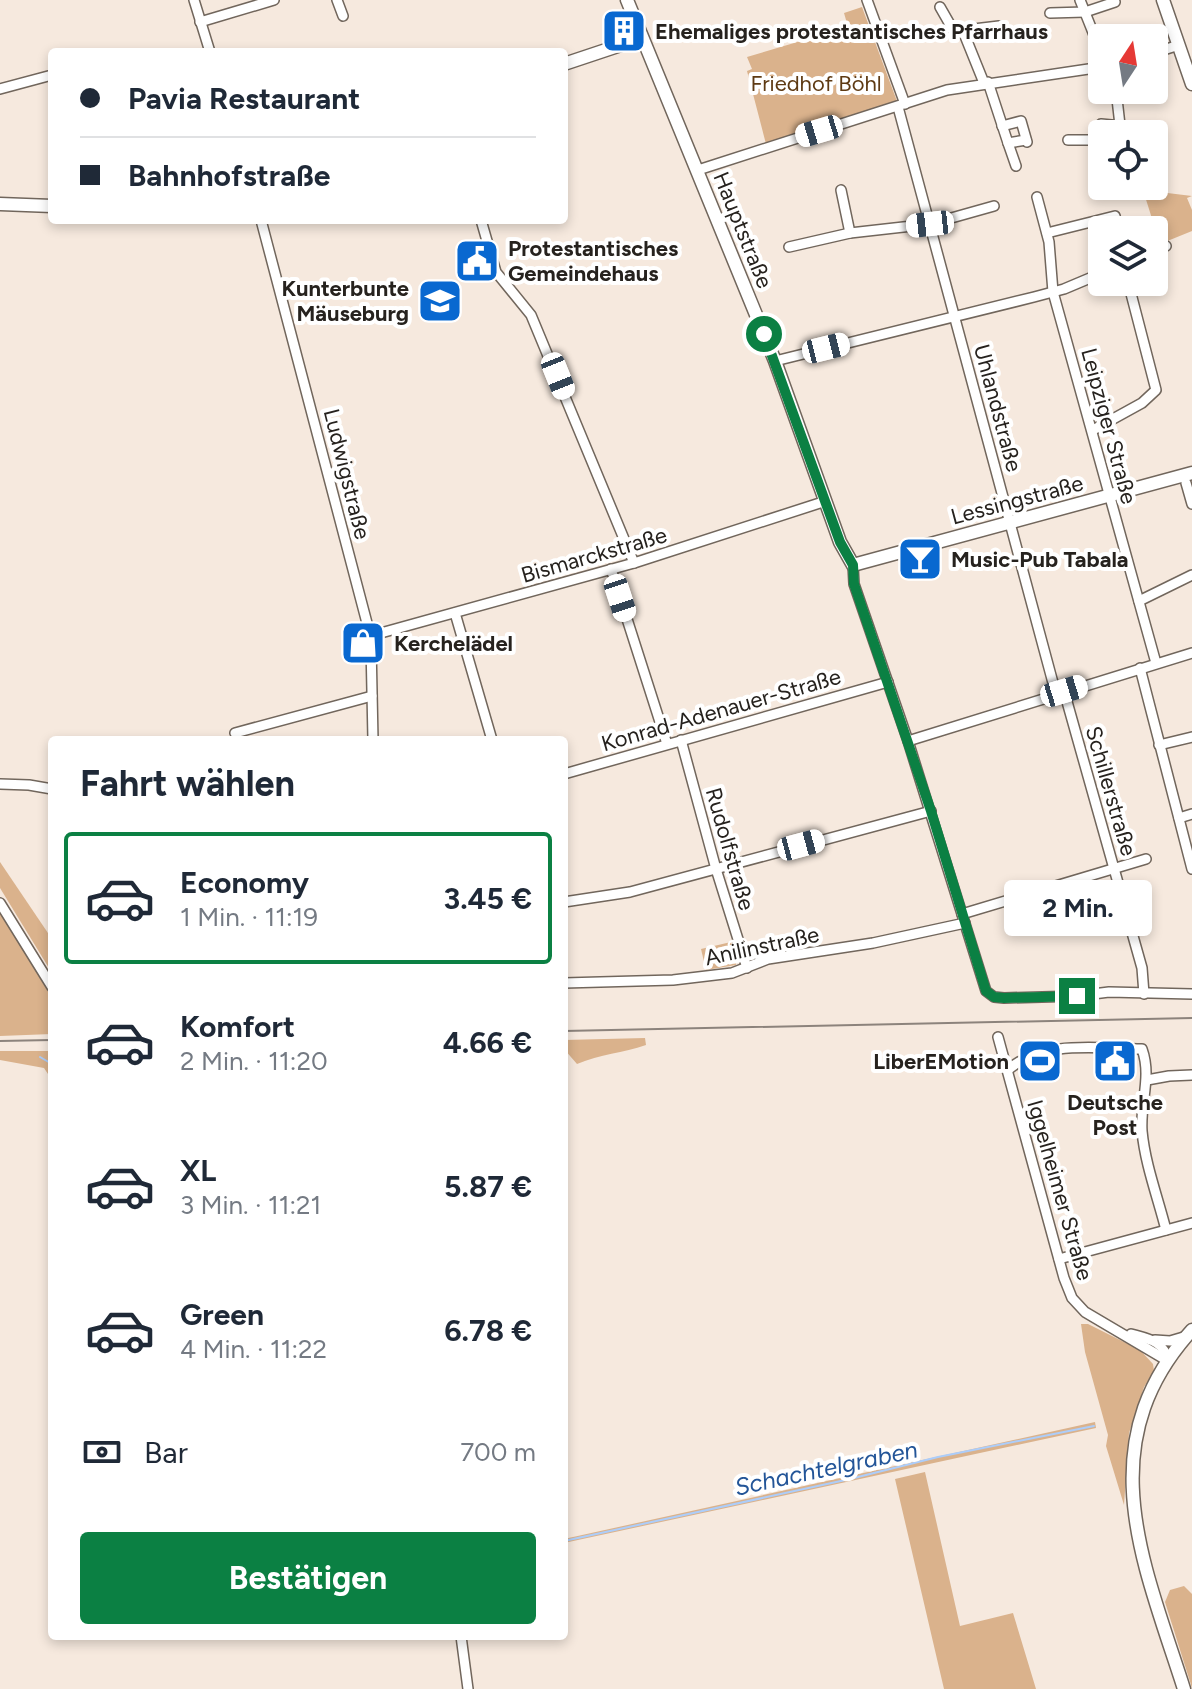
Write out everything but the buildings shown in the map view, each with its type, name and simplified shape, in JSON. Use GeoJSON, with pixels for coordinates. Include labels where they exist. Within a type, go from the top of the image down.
{"type":"FeatureCollection","features":[{"type":"Feature","properties":{"kind":"street"},"geometry":{"type":"LineString","coordinates":[[194,0],[209,48]]}},
{"type":"Feature","properties":{"kind":"street"},"geometry":{"type":"LineString","coordinates":[[200,22],[274,0]]}},
{"type":"Feature","properties":{"kind":"street"},"geometry":{"type":"LineString","coordinates":[[337,0],[343,16]]}},
{"type":"Feature","properties":{"kind":"street","name":"Hauptstraße"},"geometry":{"type":"LineString","coordinates":[[627,0],[775,361],[840,542],[853,565]]}},
{"type":"Feature","properties":{"kind":"street","name":"Uhlandstraße"},"geometry":{"type":"LineString","coordinates":[[867,0],[902,105],[1009,523],[1060,692]]}},
{"type":"Feature","properties":{"kind":"street"},"geometry":{"type":"LineString","coordinates":[[1080,0],[1090,24]]}},
{"type":"Feature","properties":{"kind":"street"},"geometry":{"type":"LineString","coordinates":[[1163,0],[1192,84]]}},
{"type":"Feature","properties":{"kind":"street"},"geometry":{"type":"LineString","coordinates":[[1050,13],[1085,12],[1115,2]]}},
{"type":"Feature","properties":{"kind":"street"},"geometry":{"type":"LineString","coordinates":[[940,7],[952,28],[963,31],[999,26]]}},
{"type":"Feature","properties":{"kind":"street"},"geometry":{"type":"LineString","coordinates":[[963,31],[986,82],[1016,166]]}},
{"type":"Feature","properties":{"kind":"street"},"geometry":{"type":"LineString","coordinates":[[568,63],[642,38]]}},
{"type":"Feature","properties":{"kind":"street"},"geometry":{"type":"LineString","coordinates":[[1168,49],[1179,45]]}},
{"type":"Feature","properties":{"kind":"street"},"geometry":{"type":"LineString","coordinates":[[698,170],[947,90],[1088,69]]}},
{"type":"Feature","properties":{"kind":"street"},"geometry":{"type":"LineString","coordinates":[[0,89],[48,76]]}},
{"type":"Feature","properties":{"kind":"street"},"geometry":{"type":"LineString","coordinates":[[1002,126],[1021,121],[1026,141],[1008,143]]}},
{"type":"Feature","properties":{"kind":"street"},"geometry":{"type":"LineString","coordinates":[[1068,140],[1088,140]]}},
{"type":"Feature","properties":{"kind":"street"},"geometry":{"type":"LineString","coordinates":[[841,190],[850,233]]}},
{"type":"Feature","properties":{"kind":"street","name":"Leipziger Straße"},"geometry":{"type":"LineString","coordinates":[[1037,197],[1047,233],[1053,292],[1156,663]]}},
{"type":"Feature","properties":{"kind":"street"},"geometry":{"type":"LineString","coordinates":[[0,204],[48,206]]}},
{"type":"Feature","properties":{"kind":"street"},"geometry":{"type":"LineString","coordinates":[[789,247],[850,233],[930,224],[994,206]]}},
{"type":"Feature","properties":{"kind":"street"},"geometry":{"type":"LineString","coordinates":[[1047,233],[1088,223]]}},
{"type":"Feature","properties":{"kind":"street","name":"Ludwigstraße"},"geometry":{"type":"LineString","coordinates":[[262,224],[370,636],[373,736]]}},
{"type":"Feature","properties":{"kind":"street"},"geometry":{"type":"LineString","coordinates":[[482,224],[496,272],[531,315],[634,563]]}},
{"type":"Feature","properties":{"kind":"street"},"geometry":{"type":"LineString","coordinates":[[775,361],[1053,292],[1088,278]]}},
{"type":"Feature","properties":{"kind":"street"},"geometry":{"type":"LineString","coordinates":[[1093,430],[1142,403],[1156,390],[1132,296]]}},
{"type":"Feature","properties":{"kind":"street"},"geometry":{"type":"LineString","coordinates":[[1189,478],[1192,504]]}},
{"type":"Feature","properties":{"kind":"street","name":"Lessingstraße"},"geometry":{"type":"LineString","coordinates":[[853,565],[1109,496],[1189,478]]}},
{"type":"Feature","properties":{"kind":"street","name":"Bismarckstraße"},"geometry":{"type":"LineString","coordinates":[[370,636],[634,563],[826,501]]}},
{"type":"Feature","properties":{"kind":"street"},"geometry":{"type":"LineString","coordinates":[[853,565],[854,584],[931,811],[986,991],[994,997],[1077,996],[1117,991],[1192,994]]}},
{"type":"Feature","properties":{"kind":"street"},"geometry":{"type":"LineString","coordinates":[[611,569],[667,744]]}},
{"type":"Feature","properties":{"kind":"street"},"geometry":{"type":"LineString","coordinates":[[1139,601],[1192,575]]}},
{"type":"Feature","properties":{"kind":"street"},"geometry":{"type":"LineString","coordinates":[[455,613],[491,736]]}},
{"type":"Feature","properties":{"kind":"street"},"geometry":{"type":"LineString","coordinates":[[908,741],[1192,653]]}},
{"type":"Feature","properties":{"kind":"street"},"geometry":{"type":"LineString","coordinates":[[1140,668],[1192,869]]}},
{"type":"Feature","properties":{"kind":"street","name":"Konrad-Adenauer-Straße"},"geometry":{"type":"LineString","coordinates":[[568,773],[888,682]]}},
{"type":"Feature","properties":{"kind":"street","name":"Schillerstraße"},"geometry":{"type":"LineString","coordinates":[[1060,692],[1114,867],[1142,968],[1144,994]]}},
{"type":"Feature","properties":{"kind":"street"},"geometry":{"type":"LineString","coordinates":[[235,733],[372,696]]}},
{"type":"Feature","properties":{"kind":"street"},"geometry":{"type":"LineString","coordinates":[[1159,745],[1192,737]]}},
{"type":"Feature","properties":{"kind":"street","name":"Rudolfstraße"},"geometry":{"type":"LineString","coordinates":[[681,740],[747,968]]}},
{"type":"Feature","properties":{"kind":"street"},"geometry":{"type":"LineString","coordinates":[[0,784],[48,788]]}},
{"type":"Feature","properties":{"kind":"street"},"geometry":{"type":"LineString","coordinates":[[568,901],[630,892],[931,811]]}},
{"type":"Feature","properties":{"kind":"street"},"geometry":{"type":"LineString","coordinates":[[1179,818],[1192,814]]}},
{"type":"Feature","properties":{"kind":"street","name":"Anilinstraße"},"geometry":{"type":"LineString","coordinates":[[568,983],[673,980],[732,973],[777,957],[873,943],[964,918],[1146,859]]}},
{"type":"Feature","properties":{"kind":"street"},"geometry":{"type":"LineString","coordinates":[[0,903],[48,981]]}},
{"type":"Feature","properties":{"kind":"street","name":"Iggelheimer Straße"},"geometry":{"type":"LineString","coordinates":[[998,1037],[1068,1290],[1077,1305],[1120,1331]]}},
{"type":"Feature","properties":{"kind":"street"},"geometry":{"type":"LineString","coordinates":[[1008,1070],[1023,1059],[1047,1051],[1142,1049],[1147,1061],[1142,1133],[1166,1230]]}},
{"type":"Feature","properties":{"kind":"street"},"geometry":{"type":"LineString","coordinates":[[1147,1080],[1192,1075]]}},
{"type":"Feature","properties":{"kind":"street"},"geometry":{"type":"LineString","coordinates":[[1059,1259],[1192,1223]]}},
{"type":"Feature","properties":{"kind":"street"},"geometry":{"type":"LineString","coordinates":[[1120,1331],[1170,1341],[1189,1333]]}},
{"type":"Feature","properties":{"kind":"street"},"geometry":{"type":"LineString","coordinates":[[1120,1331],[1168,1361]]}},
{"type":"Feature","properties":{"kind":"street"},"geometry":{"type":"LineString","coordinates":[[1184,1689],[1141,1551],[1131,1473],[1137,1434],[1149,1396],[1168,1361],[1189,1333]]}},
{"type":"Feature","properties":{"kind":"street"},"geometry":{"type":"LineString","coordinates":[[1153,1340],[1164,1349],[1168,1361]]}},
{"type":"Feature","properties":{"kind":"street"},"geometry":{"type":"LineString","coordinates":[[462,1640],[468,1689]]}},
{"type":"Feature","properties":{"kind":"green space","name":"Friedhof Böhl"},"geometry":{"type":"Polygon","coordinates":[[[862,7],[898,104],[766,144],[747,71],[752,69],[747,57],[848,27],[844,13],[862,7]]]}},
{"type":"Feature","properties":{"kind":"green space"},"geometry":{"type":"Polygon","coordinates":[[[1168,193],[1192,196],[1187,198],[1192,210],[1192,231],[1168,241],[1168,216],[1151,216],[1146,200],[1168,200],[1168,193]]]}},
{"type":"Feature","properties":{"kind":"green space"},"geometry":{"type":"Polygon","coordinates":[[[0,862],[48,933],[48,966],[0,888],[0,862]]]}},
{"type":"Feature","properties":{"kind":"green space"},"geometry":{"type":"Polygon","coordinates":[[[0,911],[48,991],[48,1034],[0,1036],[0,911]]]}},
{"type":"Feature","properties":{"kind":"green space"},"geometry":{"type":"Polygon","coordinates":[[[731,942],[736,965],[706,970],[701,949],[731,942]]]}},
{"type":"Feature","properties":{"kind":"green space"},"geometry":{"type":"Polygon","coordinates":[[[645,1038],[646,1045],[577,1064],[568,1054],[568,1040],[645,1038]]]}},
{"type":"Feature","properties":{"kind":"green space"},"geometry":{"type":"Polygon","coordinates":[[[0,1051],[48,1051],[48,1074],[44,1068],[0,1060],[0,1051]]]}},
{"type":"Feature","properties":{"kind":"green space"},"geometry":{"type":"Polygon","coordinates":[[[1081,1324],[1088,1324],[1140,1350],[1153,1364],[1154,1371],[1144,1387],[1129,1433],[1124,1505],[1106,1446],[1108,1435],[1085,1352],[1081,1324]]]}},
{"type":"Feature","properties":{"kind":"green space"},"geometry":{"type":"Polygon","coordinates":[[[1095,1422],[1096,1428],[568,1542],[568,1538],[1095,1422]]]}},
{"type":"Feature","properties":{"kind":"green space"},"geometry":{"type":"Polygon","coordinates":[[[925,1472],[960,1626],[1013,1613],[1036,1689],[944,1689],[895,1479],[925,1472]]]}},
{"type":"Feature","properties":{"kind":"green space"},"geometry":{"type":"Polygon","coordinates":[[[1184,1586],[1192,1594],[1192,1688],[1165,1602],[1170,1590],[1184,1586]]]}},
{"type":"Feature","properties":{"kind":"waterway","name":"Schachtelgraben"},"geometry":{"type":"LineString","coordinates":[[40,1057],[48,1062]]}},
{"type":"Feature","properties":{"kind":"waterway","name":"Schachtelgraben"},"geometry":{"type":"LineString","coordinates":[[568,1540],[938,1457],[1094,1426]]}},
{"type":"Feature","properties":{"kind":"railway"},"geometry":{"type":"LineString","coordinates":[[568,1031],[1192,1018]]}},
{"type":"Feature","properties":{"kind":"railway"},"geometry":{"type":"LineString","coordinates":[[0,1041],[48,1040]]}},
{"type":"Feature","properties":{"kind":"place","name":"Ehemaliges protestantisches Pfarrhaus"},"geometry":{"type":"Point","coordinates":[624,31]}},
{"type":"Feature","properties":{"kind":"place","name":"Protestantisches Gemeindehaus"},"geometry":{"type":"Point","coordinates":[477,261]}},
{"type":"Feature","properties":{"kind":"place","name":"Kunterbunte Mäuseburg"},"geometry":{"type":"Point","coordinates":[440,301]}},
{"type":"Feature","properties":{"kind":"place","name":"Music-Pub Tabala"},"geometry":{"type":"Point","coordinates":[920,559]}},
{"type":"Feature","properties":{"kind":"place","name":"Kerchelädel"},"geometry":{"type":"Point","coordinates":[363,643]}},
{"type":"Feature","properties":{"kind":"place","name":"LiberEMotion"},"geometry":{"type":"Point","coordinates":[1040,1061]}},
{"type":"Feature","properties":{"kind":"place","name":"Deutsche Post"},"geometry":{"type":"Point","coordinates":[1115,1061]}},
{"type":"Feature","properties":{"kind":"route"},"geometry":{"type":"LineString","coordinates":[[764,334],[840,542],[853,565],[854,584],[931,811],[986,991],[994,997],[1004,998],[1077,996]]}}]}
